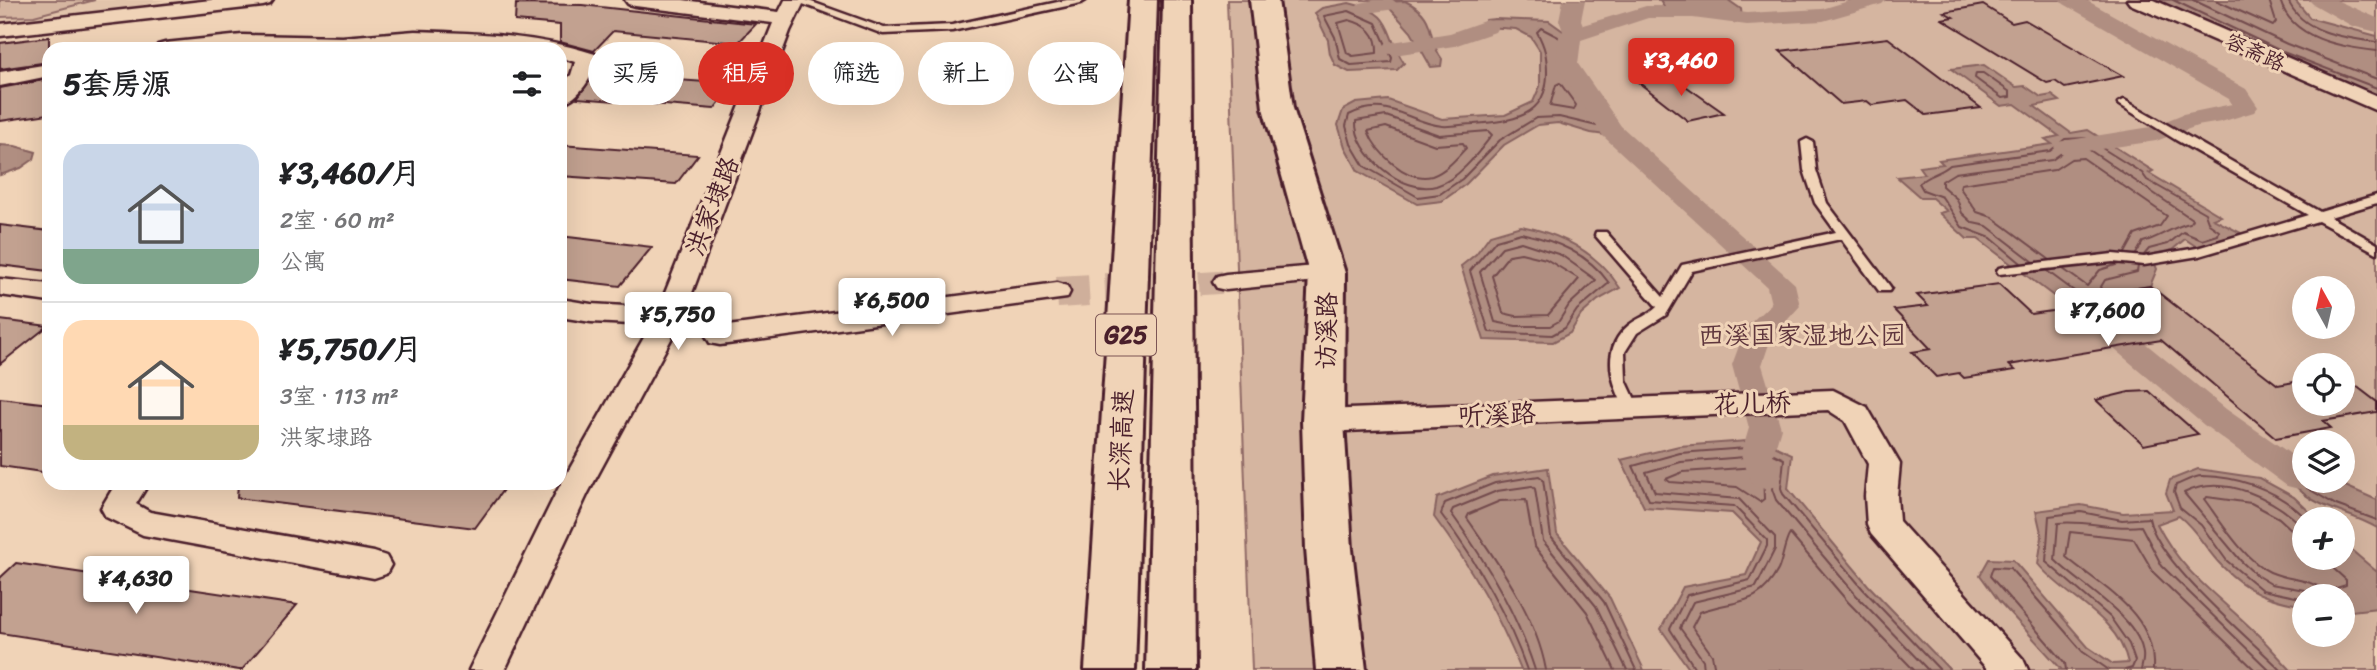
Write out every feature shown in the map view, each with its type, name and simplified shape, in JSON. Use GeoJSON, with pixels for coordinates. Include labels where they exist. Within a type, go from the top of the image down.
{"type":"FeatureCollection","features":[{"type":"Feature","properties":{"kind":"main road","name":"长深高速"},"geometry":{"type":"LineString","coordinates":[[1110,670],[1143,0]]}},
{"type":"Feature","properties":{"kind":"main road","name":"长深高速"},"geometry":{"type":"LineString","coordinates":[[1171,670],[1177,0]]}},
{"type":"Feature","properties":{"kind":"main road","name":"访溪路"},"geometry":{"type":"LineString","coordinates":[[1264,0],[1279,108],[1293,165],[1327,273],[1322,421],[1329,549],[1340,670]]}},
{"type":"Feature","properties":{"kind":"street"},"geometry":{"type":"LineString","coordinates":[[0,30],[217,2],[264,0]]}},
{"type":"Feature","properties":{"kind":"street"},"geometry":{"type":"LineString","coordinates":[[635,0],[793,6]]}},
{"type":"Feature","properties":{"kind":"street","name":"容斋路"},"geometry":{"type":"LineString","coordinates":[[2137,0],[2376,105]]}},
{"type":"Feature","properties":{"kind":"street"},"geometry":{"type":"LineString","coordinates":[[193,42],[217,2]]}},
{"type":"Feature","properties":{"kind":"street","name":"洪家埭路"},"geometry":{"type":"LineString","coordinates":[[487,670],[572,494],[669,317],[793,6]]}},
{"type":"Feature","properties":{"kind":"street"},"geometry":{"type":"LineString","coordinates":[[354,42],[415,37],[499,42]]}},
{"type":"Feature","properties":{"kind":"street"},"geometry":{"type":"LineString","coordinates":[[233,42],[292,42]]}},
{"type":"Feature","properties":{"kind":"street"},"geometry":{"type":"LineString","coordinates":[[567,52],[587,60],[582,77],[567,91]]}},
{"type":"Feature","properties":{"kind":"street"},"geometry":{"type":"LineString","coordinates":[[0,79],[42,71]]}},
{"type":"Feature","properties":{"kind":"street"},"geometry":{"type":"LineString","coordinates":[[1226,282],[1327,273]]}},
{"type":"Feature","properties":{"kind":"street"},"geometry":{"type":"LineString","coordinates":[[0,287],[42,292]]}},
{"type":"Feature","properties":{"kind":"street"},"geometry":{"type":"LineString","coordinates":[[720,336],[1056,292]]}},
{"type":"Feature","properties":{"kind":"street"},"geometry":{"type":"LineString","coordinates":[[567,309],[669,317]]}},
{"type":"Feature","properties":{"kind":"street","name":"花儿桥"},"geometry":{"type":"LineString","coordinates":[[1671,407],[1833,400],[1856,414],[1884,464],[1881,496],[1883,526],[2010,670]]}},
{"type":"Feature","properties":{"kind":"street","name":"听溪路"},"geometry":{"type":"LineString","coordinates":[[1322,421],[1671,407]]}},
{"type":"Feature","properties":{"kind":"street"},"geometry":{"type":"LineString","coordinates":[[129,490],[117,508],[143,523],[374,565]]}},
{"type":"Feature","properties":{"kind":"lane"},"geometry":{"type":"LineString","coordinates":[[793,6],[838,12],[883,31],[952,28],[1081,0]]}},
{"type":"Feature","properties":{"kind":"lane"},"geometry":{"type":"LineString","coordinates":[[2124,103],[2152,122],[2377,249]]}},
{"type":"Feature","properties":{"kind":"lane"},"geometry":{"type":"LineString","coordinates":[[1807,142],[1810,170],[1821,203],[1884,288]]}},
{"type":"Feature","properties":{"kind":"lane"},"geometry":{"type":"LineString","coordinates":[[2004,271],[2113,258],[2144,261],[2199,252],[2377,199]]}},
{"type":"Feature","properties":{"kind":"lane"},"geometry":{"type":"LineString","coordinates":[[1632,408],[1619,380],[1618,352],[1632,330],[1661,312],[1687,268],[1844,234]]}},
{"type":"Feature","properties":{"kind":"lane"},"geometry":{"type":"LineString","coordinates":[[1601,235],[1664,306]]}},
{"type":"Feature","properties":{"kind":"shaded area"},"geometry":{"type":"Polygon","coordinates":[[[0,0],[165,0],[124,9],[0,23],[0,0]]]}},
{"type":"Feature","properties":{"kind":"green space"},"geometry":{"type":"Polygon","coordinates":[[[0,0],[95,0],[34,16],[0,17],[0,0]]]}},
{"type":"Feature","properties":{"kind":"green space","name":"西溪国家湿地公园"},"geometry":{"type":"Polygon","coordinates":[[[1227,0],[2377,0],[2377,670],[1252,670],[1227,0]]]}},
{"type":"Feature","properties":{"kind":"water"},"geometry":{"type":"Polygon","coordinates":[[[1660,0],[1728,0],[1741,9],[1742,18],[1694,12],[1657,12],[1664,6],[1660,0]]]}},
{"type":"Feature","properties":{"kind":"water"},"geometry":{"type":"Polygon","coordinates":[[[2156,0],[2295,0],[2310,18],[2377,36],[2377,96],[2292,63],[2156,0]]]}},
{"type":"Feature","properties":{"kind":"water"},"geometry":{"type":"Polygon","coordinates":[[[1405,1],[1416,7],[1427,21],[1442,59],[1441,66],[1431,67],[1411,32],[1384,2],[1405,1]]]}},
{"type":"Feature","properties":{"kind":"water"},"geometry":{"type":"Polygon","coordinates":[[[1349,3],[1364,7],[1382,18],[1404,63],[1397,70],[1349,72],[1335,65],[1328,40],[1315,13],[1322,8],[1349,3]]]}},
{"type":"Feature","properties":{"kind":"water"},"geometry":{"type":"Polygon","coordinates":[[[1486,20],[1549,21],[1570,36],[1567,64],[1619,137],[1591,133],[1558,123],[1538,125],[1504,145],[1466,184],[1442,201],[1417,204],[1358,171],[1345,147],[1338,125],[1343,110],[1356,103],[1388,100],[1442,119],[1505,115],[1533,102],[1540,86],[1540,51],[1531,37],[1516,29],[1487,27],[1483,24],[1486,20]]]}},
{"type":"Feature","properties":{"kind":"water"},"geometry":{"type":"Polygon","coordinates":[[[1984,65],[2016,87],[2025,86],[2041,97],[2052,95],[2060,101],[2034,106],[2071,133],[2088,130],[2153,171],[2149,173],[2221,216],[2213,219],[2243,234],[2200,249],[2185,239],[2172,250],[2151,255],[2157,269],[2150,286],[2113,292],[2124,302],[2116,303],[2088,322],[1978,239],[1967,239],[1939,213],[1947,211],[1932,198],[1921,198],[1897,177],[1924,174],[1919,167],[1943,164],[1939,160],[2052,144],[2045,139],[2059,136],[2015,104],[2001,106],[1951,69],[1984,65]]]}},
{"type":"Feature","properties":{"kind":"water"},"geometry":{"type":"Polygon","coordinates":[[[0,145],[36,152],[34,159],[21,168],[0,175],[0,145]]]}},
{"type":"Feature","properties":{"kind":"water"},"geometry":{"type":"Polygon","coordinates":[[[1521,226],[1551,234],[1577,246],[1601,264],[1620,288],[1598,300],[1581,315],[1570,333],[1553,342],[1484,340],[1461,266],[1476,254],[1490,235],[1521,226]]]}},
{"type":"Feature","properties":{"kind":"water"},"geometry":{"type":"Polygon","coordinates":[[[1761,440],[1792,454],[1788,489],[1868,585],[1950,670],[1690,670],[1661,629],[1683,587],[1746,575],[1761,542],[1732,513],[1644,507],[1621,460],[1679,446],[1761,440]]]}},
{"type":"Feature","properties":{"kind":"water"},"geometry":{"type":"Polygon","coordinates":[[[1548,468],[1557,534],[1610,598],[1644,670],[1521,670],[1482,590],[1434,517],[1437,498],[1493,476],[1548,468]]]}},
{"type":"Feature","properties":{"kind":"water"},"geometry":{"type":"Polygon","coordinates":[[[2198,469],[2259,478],[2294,497],[2304,507],[2292,507],[2292,570],[2355,570],[2355,553],[2377,572],[2377,608],[2355,611],[2355,584],[2292,584],[2292,603],[2259,594],[2231,575],[2179,516],[2157,524],[2177,556],[2200,582],[2258,635],[2291,670],[2062,670],[1999,601],[1980,575],[1989,559],[2013,560],[2088,647],[2113,664],[2128,663],[2114,633],[2103,620],[2062,588],[2038,564],[2042,537],[2036,511],[2081,505],[2123,513],[2173,510],[2166,493],[2170,480],[2198,469]]]}},
{"type":"Feature","properties":{"kind":"water"},"geometry":{"type":"Polygon","coordinates":[[[2355,490],[2377,500],[2377,528],[2355,517],[2355,507],[2330,507],[2303,493],[2355,493],[2355,490]]]}},
{"type":"Feature","properties":{"kind":"building"},"geometry":{"type":"Polygon","coordinates":[[[516,4],[582,5],[756,24],[739,42],[613,31],[603,42],[588,42],[588,49],[560,42],[560,25],[515,21],[516,4]]]}},
{"type":"Feature","properties":{"kind":"building"},"geometry":{"type":"Polygon","coordinates":[[[1983,5],[2012,23],[2025,20],[2123,76],[2065,88],[2055,81],[2047,83],[1942,19],[1953,17],[1944,12],[1983,5]]]}},
{"type":"Feature","properties":{"kind":"building"},"geometry":{"type":"Polygon","coordinates":[[[49,37],[49,42],[42,42],[42,63],[0,69],[0,43],[49,37]]]}},
{"type":"Feature","properties":{"kind":"building"},"geometry":{"type":"Polygon","coordinates":[[[1888,38],[1981,108],[1926,115],[1907,100],[1872,105],[1867,101],[1841,104],[1780,51],[1888,38]]]}},
{"type":"Feature","properties":{"kind":"building"},"geometry":{"type":"Polygon","coordinates":[[[1670,75],[1724,113],[1688,121],[1638,82],[1670,75]]]}},
{"type":"Feature","properties":{"kind":"building"},"geometry":{"type":"Polygon","coordinates":[[[42,80],[42,115],[0,121],[0,88],[42,80]]]}},
{"type":"Feature","properties":{"kind":"building"},"geometry":{"type":"Polygon","coordinates":[[[684,80],[698,81],[698,105],[717,105],[714,109],[664,105],[684,105],[684,80]]]}},
{"type":"Feature","properties":{"kind":"building"},"geometry":{"type":"Polygon","coordinates":[[[588,83],[588,99],[577,98],[588,83]]]}},
{"type":"Feature","properties":{"kind":"building"},"geometry":{"type":"Polygon","coordinates":[[[567,146],[698,155],[676,184],[567,176],[567,146]]]}},
{"type":"Feature","properties":{"kind":"building"},"geometry":{"type":"Polygon","coordinates":[[[0,225],[42,230],[42,270],[0,265],[0,225]]]}},
{"type":"Feature","properties":{"kind":"building"},"geometry":{"type":"Polygon","coordinates":[[[567,237],[652,247],[620,286],[567,280],[567,237]]]}},
{"type":"Feature","properties":{"kind":"building"},"geometry":{"type":"Polygon","coordinates":[[[1999,284],[2031,314],[2124,302],[2112,292],[2150,286],[2278,385],[2292,382],[2292,416],[2353,416],[2323,421],[2331,428],[2292,430],[2292,435],[2276,438],[2161,340],[2009,365],[2015,370],[1964,378],[1959,373],[1936,377],[1912,352],[1931,349],[1894,310],[1928,306],[1917,295],[1999,284]]]}},
{"type":"Feature","properties":{"kind":"building"},"geometry":{"type":"Polygon","coordinates":[[[0,320],[42,325],[42,331],[0,364],[0,320]]]}},
{"type":"Feature","properties":{"kind":"building"},"geometry":{"type":"Polygon","coordinates":[[[2355,385],[2377,402],[2377,412],[2355,416],[2355,385]]]}},
{"type":"Feature","properties":{"kind":"building"},"geometry":{"type":"Polygon","coordinates":[[[2149,391],[2198,434],[2144,445],[2096,400],[2129,392],[2149,391]]]}},
{"type":"Feature","properties":{"kind":"building"},"geometry":{"type":"Polygon","coordinates":[[[0,398],[42,403],[42,472],[0,466],[0,398]]]}},
{"type":"Feature","properties":{"kind":"building"},"geometry":{"type":"Polygon","coordinates":[[[238,490],[503,490],[475,528],[237,498],[238,490]]]}},
{"type":"Feature","properties":{"kind":"building"},"geometry":{"type":"Polygon","coordinates":[[[16,563],[297,605],[242,670],[239,670],[0,633],[0,578],[16,563]]]}},
{"type":"Feature","properties":{"kind":"waterway"},"geometry":{"type":"LineString","coordinates":[[1574,0],[1570,20],[1575,34]]}},
{"type":"Feature","properties":{"kind":"waterway"},"geometry":{"type":"LineString","coordinates":[[1765,477],[1757,455],[1765,428],[1747,365],[1757,334],[1786,306],[1781,284],[1612,131],[1567,64],[1570,36],[1646,12],[1693,12],[1747,19],[1823,15],[1875,0]]}},
{"type":"Feature","properties":{"kind":"waterway"},"geometry":{"type":"LineString","coordinates":[[2066,147],[2156,134],[2192,119],[2221,115],[2246,107],[2238,94],[2071,0]]}},
{"type":"Feature","properties":{"kind":"waterway"},"geometry":{"type":"LineString","coordinates":[[2320,0],[2360,21],[2377,25]]}},
{"type":"Feature","properties":{"kind":"waterway"},"geometry":{"type":"LineString","coordinates":[[1367,7],[1388,5]]}},
{"type":"Feature","properties":{"kind":"waterway"},"geometry":{"type":"LineString","coordinates":[[1394,48],[1454,39],[1487,27]]}},
{"type":"Feature","properties":{"kind":"waterway"},"geometry":{"type":"LineString","coordinates":[[2098,320],[2215,417],[2292,472]]}},
{"type":"Feature","properties":{"kind":"tunnel"},"geometry":{"type":"LineString","coordinates":[[1165,286],[1226,282]]}},
{"type":"Feature","properties":{"kind":"tunnel"},"geometry":{"type":"LineString","coordinates":[[1057,292],[1195,284]]}}]}
